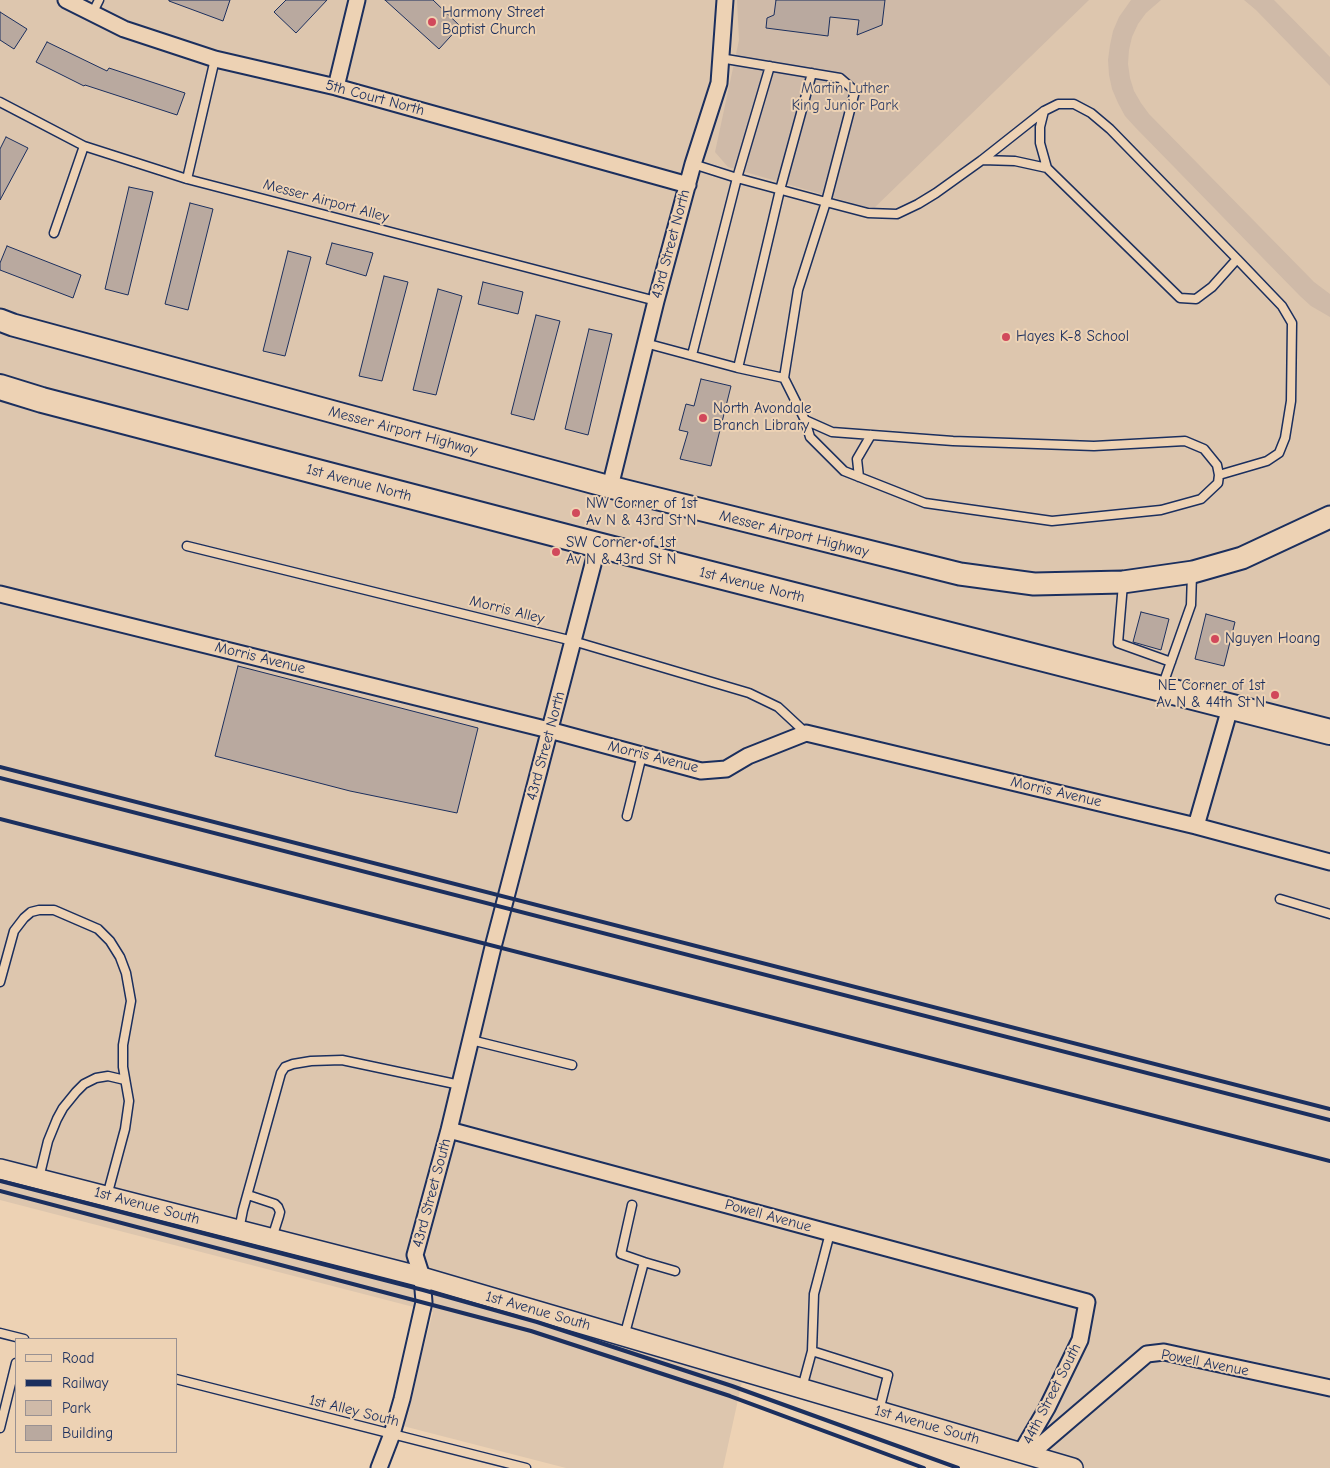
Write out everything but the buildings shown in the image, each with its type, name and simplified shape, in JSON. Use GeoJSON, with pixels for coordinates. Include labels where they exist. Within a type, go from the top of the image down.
{"type":"FeatureCollection","features":[{"type":"Feature","properties":{"kind":"main road","name":"Messer Airport Highway"},"geometry":{"type":"LineString","coordinates":[[0,320],[610,487],[960,574],[1034,584],[1123,582],[1193,572],[1242,558],[1330,517]]}},
{"type":"Feature","properties":{"kind":"main road","name":"1st Avenue North"},"geometry":{"type":"LineString","coordinates":[[0,387],[42,400],[598,545],[1330,732]]}},
{"type":"Feature","properties":{"kind":"street","name":"5th Court North"},"geometry":{"type":"LineString","coordinates":[[66,0],[96,7],[124,29],[215,59],[336,87],[688,185]]}},
{"type":"Feature","properties":{"kind":"street"},"geometry":{"type":"LineString","coordinates":[[336,87],[357,0]]}},
{"type":"Feature","properties":{"kind":"street","name":"43rd Street North"},"geometry":{"type":"LineString","coordinates":[[610,487],[656,301],[694,164],[719,83],[725,0]]}},
{"type":"Feature","properties":{"kind":"street","name":"43rd Street North"},"geometry":{"type":"LineString","coordinates":[[493,946],[598,545]]}},
{"type":"Feature","properties":{"kind":"street","name":"Morris Avenue"},"geometry":{"type":"LineString","coordinates":[[0,594],[550,730],[701,771],[726,768],[748,756],[806,732],[1196,826],[1330,862]]}},
{"type":"Feature","properties":{"kind":"street"},"geometry":{"type":"LineString","coordinates":[[1196,826],[1230,708]]}},
{"type":"Feature","properties":{"kind":"street","name":"43rd Street South"},"geometry":{"type":"LineString","coordinates":[[379,1468],[392,1434],[424,1302],[422,1277],[415,1255],[449,1130],[493,946]]}},
{"type":"Feature","properties":{"kind":"street","name":"Powell Avenue"},"geometry":{"type":"LineString","coordinates":[[449,1130],[1087,1302]]}},
{"type":"Feature","properties":{"kind":"street","name":"1st Avenue South"},"geometry":{"type":"LineString","coordinates":[[0,1168],[422,1277],[1073,1468]]}},
{"type":"Feature","properties":{"kind":"street","name":"44th Street South"},"geometry":{"type":"LineString","coordinates":[[1029,1455],[1024,1449],[1080,1340],[1087,1302]]}},
{"type":"Feature","properties":{"kind":"street","name":"Powell Avenue"},"geometry":{"type":"LineString","coordinates":[[1029,1455],[1147,1354],[1164,1352],[1330,1388]]}},
{"type":"Feature","properties":{"kind":"lane"},"geometry":{"type":"LineString","coordinates":[[720,58],[840,78],[854,91],[826,202],[798,290],[784,378],[810,437],[844,471],[924,503],[1052,521],[1161,510],[1201,499],[1218,483],[1217,465],[1204,449],[1185,441],[1094,446],[953,441],[832,432],[804,420]]}},
{"type":"Feature","properties":{"kind":"lane"},"geometry":{"type":"LineString","coordinates":[[187,179],[215,59]]}},
{"type":"Feature","properties":{"kind":"lane"},"geometry":{"type":"LineString","coordinates":[[692,356],[736,178],[770,66]]}},
{"type":"Feature","properties":{"kind":"lane"},"geometry":{"type":"LineString","coordinates":[[738,368],[780,190],[812,73]]}},
{"type":"Feature","properties":{"kind":"lane","name":"Messer Airport Alley"},"geometry":{"type":"LineString","coordinates":[[0,102],[84,146],[187,179],[656,301]]}},
{"type":"Feature","properties":{"kind":"lane"},"geometry":{"type":"LineString","coordinates":[[694,164],[736,178],[826,202],[868,212],[897,214],[924,201],[982,160],[1044,112],[1058,104],[1074,104],[1091,113],[1110,129],[1282,306],[1292,323],[1292,401],[1286,438],[1279,453],[1267,461],[1219,475]]}},
{"type":"Feature","properties":{"kind":"lane"},"geometry":{"type":"LineString","coordinates":[[1044,112],[1040,126],[1040,143],[1047,168],[1180,298],[1196,299],[1212,288],[1237,259]]}},
{"type":"Feature","properties":{"kind":"lane"},"geometry":{"type":"LineString","coordinates":[[54,233],[84,146]]}},
{"type":"Feature","properties":{"kind":"lane"},"geometry":{"type":"LineString","coordinates":[[982,160],[1015,160],[1047,168]]}},
{"type":"Feature","properties":{"kind":"lane"},"geometry":{"type":"LineString","coordinates":[[645,343],[738,368],[784,378]]}},
{"type":"Feature","properties":{"kind":"lane"},"geometry":{"type":"LineString","coordinates":[[859,477],[857,459],[871,435]]}},
{"type":"Feature","properties":{"kind":"lane","name":"Morris Alley"},"geometry":{"type":"LineString","coordinates":[[187,546],[573,641],[749,693],[778,707],[806,732]]}},
{"type":"Feature","properties":{"kind":"lane"},"geometry":{"type":"LineString","coordinates":[[1161,690],[1191,605],[1193,572]]}},
{"type":"Feature","properties":{"kind":"lane"},"geometry":{"type":"LineString","coordinates":[[1123,582],[1118,643],[1171,662]]}},
{"type":"Feature","properties":{"kind":"lane"},"geometry":{"type":"LineString","coordinates":[[627,816],[642,755]]}},
{"type":"Feature","properties":{"kind":"lane"},"geometry":{"type":"LineString","coordinates":[[1280,898],[1330,914]]}},
{"type":"Feature","properties":{"kind":"lane"},"geometry":{"type":"LineString","coordinates":[[0,982],[14,931],[24,918],[32,912],[39,910],[54,910],[98,929],[110,941],[120,957],[126,973],[131,1001],[122,1045],[128,1101],[125,1129],[108,1196]]}},
{"type":"Feature","properties":{"kind":"lane"},"geometry":{"type":"LineString","coordinates":[[471,1040],[572,1065]]}},
{"type":"Feature","properties":{"kind":"lane"},"geometry":{"type":"LineString","coordinates":[[239,1230],[281,1073],[285,1067],[311,1061],[342,1060],[460,1085]]}},
{"type":"Feature","properties":{"kind":"lane"},"geometry":{"type":"LineString","coordinates":[[39,1178],[48,1141],[57,1119],[76,1092],[84,1084],[96,1078],[108,1076],[126,1080]]}},
{"type":"Feature","properties":{"kind":"lane"},"geometry":{"type":"LineString","coordinates":[[248,1195],[275,1204],[278,1207],[280,1212],[272,1239]]}},
{"type":"Feature","properties":{"kind":"lane"},"geometry":{"type":"LineString","coordinates":[[632,1205],[621,1254],[675,1271]]}},
{"type":"Feature","properties":{"kind":"lane"},"geometry":{"type":"LineString","coordinates":[[802,1388],[812,1351],[814,1294],[830,1233]]}},
{"type":"Feature","properties":{"kind":"lane"},"geometry":{"type":"LineString","coordinates":[[624,1336],[644,1262]]}},
{"type":"Feature","properties":{"kind":"lane"},"geometry":{"type":"LineString","coordinates":[[0,1333],[19,1338]]}},
{"type":"Feature","properties":{"kind":"lane"},"geometry":{"type":"LineString","coordinates":[[812,1351],[888,1375],[879,1411]]}},
{"type":"Feature","properties":{"kind":"lane"},"geometry":{"type":"LineString","coordinates":[[0,1428],[15,1367]]}},
{"type":"Feature","properties":{"kind":"lane","name":"1st Alley South"},"geometry":{"type":"LineString","coordinates":[[178,1380],[526,1468]]}},
{"type":"Feature","properties":{"kind":"shaded area"},"geometry":{"type":"Polygon","coordinates":[[[0,0],[1330,0],[1330,1468],[1042,1468],[743,1377],[723,1468],[566,1468],[403,1426],[433,1312],[0,1200],[0,0]]]}},
{"type":"Feature","properties":{"kind":"green space","name":"Martin Luther King Junior Park"},"geometry":{"type":"Polygon","coordinates":[[[737,0],[1089,0],[873,209],[728,167],[715,152],[739,40],[737,0]]]}},
{"type":"Feature","properties":{"kind":"green space"},"geometry":{"type":"Polygon","coordinates":[[[1131,0],[1161,0],[1146,13],[1138,24],[1129,50],[1130,78],[1134,91],[1141,103],[1149,114],[1314,282],[1330,294],[1330,317],[1311,306],[1300,296],[1125,116],[1112,89],[1108,60],[1113,31],[1119,17],[1131,0]]]}},
{"type":"Feature","properties":{"kind":"green space"},"geometry":{"type":"Polygon","coordinates":[[[1244,0],[1274,0],[1330,57],[1330,86],[1256,10],[1244,0]]]}},
{"type":"Feature","properties":{"kind":"railway"},"geometry":{"type":"LineString","coordinates":[[0,767],[1330,1109]]}},
{"type":"Feature","properties":{"kind":"railway"},"geometry":{"type":"LineString","coordinates":[[0,778],[1330,1120]]}},
{"type":"Feature","properties":{"kind":"railway"},"geometry":{"type":"LineString","coordinates":[[0,819],[1330,1161]]}},
{"type":"Feature","properties":{"kind":"railway"},"geometry":{"type":"LineString","coordinates":[[0,1181],[423,1290],[537,1322],[732,1386],[958,1468]]}},
{"type":"Feature","properties":{"kind":"railway"},"geometry":{"type":"LineString","coordinates":[[0,1191],[531,1331],[730,1396],[924,1468]]}},
{"type":"Feature","properties":{"kind":"place","name":"Harmony Street Baptist Church"},"geometry":{"type":"Point","coordinates":[432,22]}},
{"type":"Feature","properties":{"kind":"place","name":"Hayes K-8 School"},"geometry":{"type":"Point","coordinates":[1006,337]}},
{"type":"Feature","properties":{"kind":"place","name":"North Avondale Branch Library"},"geometry":{"type":"Point","coordinates":[703,418]}},
{"type":"Feature","properties":{"kind":"place","name":"NW Corner of 1st Av N & 43rd St N"},"geometry":{"type":"Point","coordinates":[576,513]}},
{"type":"Feature","properties":{"kind":"place","name":"SW Corner of 1st Av N & 43rd St N"},"geometry":{"type":"Point","coordinates":[556,552]}},
{"type":"Feature","properties":{"kind":"place","name":"Nguyen Hoang"},"geometry":{"type":"Point","coordinates":[1215,639]}},
{"type":"Feature","properties":{"kind":"place","name":"NE Corner of 1st Av N & 44th St N"},"geometry":{"type":"Point","coordinates":[1275,695]}}]}
